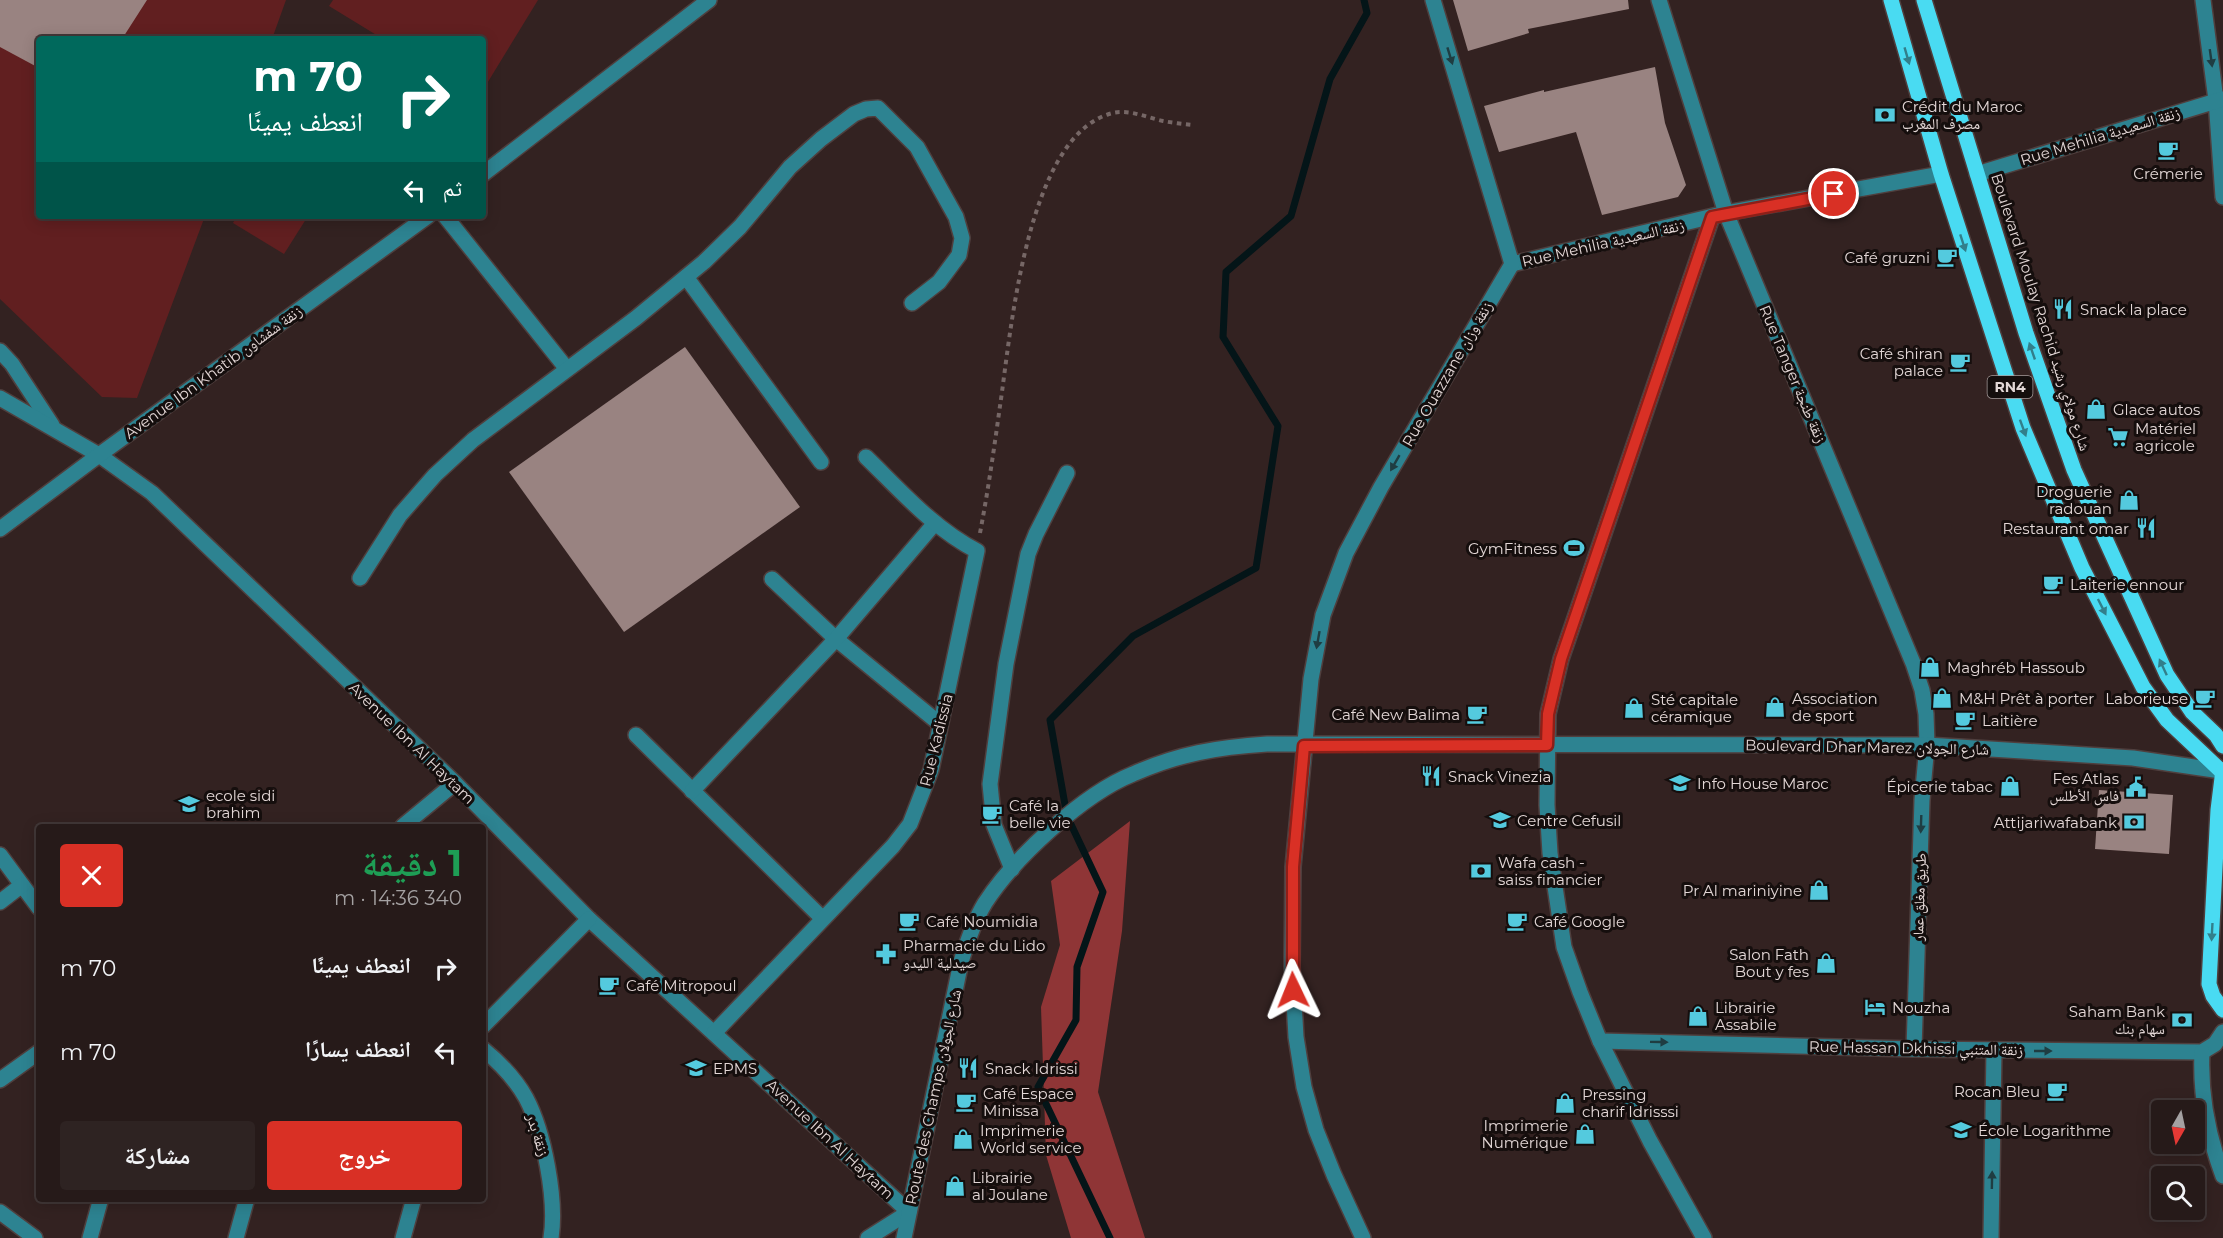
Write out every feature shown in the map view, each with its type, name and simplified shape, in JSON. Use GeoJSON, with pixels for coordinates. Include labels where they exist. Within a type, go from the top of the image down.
{"type":"FeatureCollection","features":[{"type":"Feature","properties":{"kind":"main road","name":"RN4"},"geometry":{"type":"LineString","coordinates":[[1891,0],[1941,174],[2023,428],[2082,568],[2143,687],[2167,720],[2222,771]]}},
{"type":"Feature","properties":{"kind":"main road","name":"Boulevard Moulay Rachid شارع مولاي رشيد"},"geometry":{"type":"LineString","coordinates":[[1924,0],[2026,333],[2074,470],[2167,675],[2192,711],[2216,735],[2223,746]]}},
{"type":"Feature","properties":{"kind":"main road"},"geometry":{"type":"LineString","coordinates":[[2222,771],[2209,984],[2213,996],[2223,1010]]}},
{"type":"Feature","properties":{"kind":"street"},"geometry":{"type":"LineString","coordinates":[[486,172],[709,0]]}},
{"type":"Feature","properties":{"kind":"street"},"geometry":{"type":"LineString","coordinates":[[1433,0],[1512,264]]}},
{"type":"Feature","properties":{"kind":"street","name":"Rue Tanger زنقة طنجة"},"geometry":{"type":"LineString","coordinates":[[1659,0],[1719,215],[1913,663],[1922,690],[1926,714],[1927,745]]}},
{"type":"Feature","properties":{"kind":"street"},"geometry":{"type":"LineString","coordinates":[[2203,0],[2220,99],[2223,197]]}},
{"type":"Feature","properties":{"kind":"street","name":"Rue Mehilia زنقة السعيدية"},"geometry":{"type":"LineString","coordinates":[[1977,174],[2220,99]]}},
{"type":"Feature","properties":{"kind":"street"},"geometry":{"type":"LineString","coordinates":[[360,578],[400,515],[435,475],[473,440],[636,318],[686,277],[740,227],[790,166],[854,114],[866,109],[878,108],[917,147],[956,217],[962,238],[959,255],[939,282],[912,303]]}},
{"type":"Feature","properties":{"kind":"street","name":"Rue Mehilia زنقة السعيدية"},"geometry":{"type":"LineString","coordinates":[[1512,264],[1719,215],[1941,174]]}},
{"type":"Feature","properties":{"kind":"street"},"geometry":{"type":"LineString","coordinates":[[1705,1235],[1650,1141],[1600,1041],[1564,947],[1550,853],[1547,745],[1548,714],[1561,659],[1719,215]]}},
{"type":"Feature","properties":{"kind":"street","name":"Avenue Ibn Khatib زنقة شفشاون"},"geometry":{"type":"LineString","coordinates":[[0,529],[424,219]]}},
{"type":"Feature","properties":{"kind":"street"},"geometry":{"type":"LineString","coordinates":[[447,219],[567,369]]}},
{"type":"Feature","properties":{"kind":"street","name":"Rue Ouazzane زنقة وزان"},"geometry":{"type":"LineString","coordinates":[[1363,1238],[1316,1130],[1304,1087],[1296,1038],[1292,966],[1293,867],[1311,680],[1323,615],[1346,553],[1381,487],[1512,264]]}},
{"type":"Feature","properties":{"kind":"street"},"geometry":{"type":"LineString","coordinates":[[686,277],[821,462]]}},
{"type":"Feature","properties":{"kind":"street"},"geometry":{"type":"LineString","coordinates":[[0,351],[12,364],[53,428]]}},
{"type":"Feature","properties":{"kind":"street","name":"Avenue Ibn Al Haytam"},"geometry":{"type":"LineString","coordinates":[[0,398],[99,455],[152,493],[455,783],[589,919],[909,1212]]}},
{"type":"Feature","properties":{"kind":"street"},"geometry":{"type":"LineString","coordinates":[[866,457],[935,524],[956,540],[977,551]]}},
{"type":"Feature","properties":{"kind":"street"},"geometry":{"type":"LineString","coordinates":[[1012,869],[993,825],[990,784],[1004,675],[1028,554],[1067,473]]}},
{"type":"Feature","properties":{"kind":"street"},"geometry":{"type":"LineString","coordinates":[[692,791],[836,639],[935,524]]}},
{"type":"Feature","properties":{"kind":"street","name":"Rue Kadissia"},"geometry":{"type":"LineString","coordinates":[[714,1033],[893,846],[910,824],[931,770],[977,551]]}},
{"type":"Feature","properties":{"kind":"street"},"geometry":{"type":"LineString","coordinates":[[772,579],[836,639],[940,724]]}},
{"type":"Feature","properties":{"kind":"street"},"geometry":{"type":"LineString","coordinates":[[636,735],[822,918]]}},
{"type":"Feature","properties":{"kind":"street","name":"Route des Champs شارع الجولان"},"geometry":{"type":"LineString","coordinates":[[904,1238],[961,962],[971,931],[985,903],[1012,869],[1064,819],[1130,775],[1186,755],[1225,747],[1267,744],[1304,746]]}},
{"type":"Feature","properties":{"kind":"street","name":"Boulevard Dhar Marez شارع الجولان"},"geometry":{"type":"LineString","coordinates":[[1304,746],[1927,745],[2133,758],[2222,771]]}},
{"type":"Feature","properties":{"kind":"street","name":"طريق مغلق عمار"},"geometry":{"type":"LineString","coordinates":[[1914,1049],[1922,800],[1927,745]]}},
{"type":"Feature","properties":{"kind":"street"},"geometry":{"type":"LineString","coordinates":[[405,824],[455,783]]}},
{"type":"Feature","properties":{"kind":"street"},"geometry":{"type":"LineString","coordinates":[[0,855],[36,904]]}},
{"type":"Feature","properties":{"kind":"street"},"geometry":{"type":"LineString","coordinates":[[0,902],[22,885]]}},
{"type":"Feature","properties":{"kind":"street"},"geometry":{"type":"LineString","coordinates":[[486,1023],[589,919]]}},
{"type":"Feature","properties":{"kind":"street","name":"Rue Hassan Dkhissi زنقة المتنبي"},"geometry":{"type":"LineString","coordinates":[[1600,1041],[1994,1050],[2216,1045]]}},
{"type":"Feature","properties":{"kind":"street"},"geometry":{"type":"LineString","coordinates":[[2216,1045],[2201,1077],[2204,1104],[2215,1155],[2223,1176]]}},
{"type":"Feature","properties":{"kind":"street"},"geometry":{"type":"LineString","coordinates":[[1991,1238],[1994,1050]]}},
{"type":"Feature","properties":{"kind":"street","name":"زنقة بدر"},"geometry":{"type":"LineString","coordinates":[[486,1052],[505,1068],[526,1098],[540,1139],[548,1173],[553,1225],[551,1238]]}},
{"type":"Feature","properties":{"kind":"street"},"geometry":{"type":"LineString","coordinates":[[0,1080],[36,1054]]}},
{"type":"Feature","properties":{"kind":"street"},"geometry":{"type":"LineString","coordinates":[[90,1238],[100,1202]]}},
{"type":"Feature","properties":{"kind":"street"},"geometry":{"type":"LineString","coordinates":[[236,1238],[246,1202]]}},
{"type":"Feature","properties":{"kind":"street"},"geometry":{"type":"LineString","coordinates":[[403,1238],[413,1202]]}},
{"type":"Feature","properties":{"kind":"street"},"geometry":{"type":"LineString","coordinates":[[0,1212],[35,1238]]}},
{"type":"Feature","properties":{"kind":"street"},"geometry":{"type":"LineString","coordinates":[[868,1238],[909,1212]]}},
{"type":"Feature","properties":{"kind":"path"},"geometry":{"type":"LineString","coordinates":[[977,551],[1020,274],[1041,199],[1058,162],[1075,138],[1092,121],[1112,113],[1136,113],[1163,121],[1194,125]]}},
{"type":"Feature","properties":{"kind":"shaded area"},"geometry":{"type":"Polygon","coordinates":[[[0,0],[286,0],[273,36],[36,36],[36,219],[204,219],[137,398],[102,397],[0,299],[0,0]]]}},
{"type":"Feature","properties":{"kind":"shaded area"},"geometry":{"type":"Polygon","coordinates":[[[333,0],[538,0],[486,85],[486,36],[378,36],[329,6],[333,0]]]}},
{"type":"Feature","properties":{"kind":"shaded area"},"geometry":{"type":"Polygon","coordinates":[[[235,219],[306,219],[284,254],[233,223],[235,219]]]}},
{"type":"Feature","properties":{"kind":"shaded area"},"geometry":{"type":"Polygon","coordinates":[[[1130,821],[1122,931],[1098,1092],[1145,1238],[1071,1238],[1046,1155],[1041,1007],[1060,945],[1051,881],[1130,821]]]}},
{"type":"Feature","properties":{"kind":"building"},"geometry":{"type":"Polygon","coordinates":[[[0,0],[147,0],[124,36],[36,36],[36,66],[0,47],[0,0]]]}},
{"type":"Feature","properties":{"kind":"building"},"geometry":{"type":"Polygon","coordinates":[[[1453,0],[1628,0],[1629,9],[1528,29],[1529,33],[1468,51],[1453,0]]]}},
{"type":"Feature","properties":{"kind":"building"},"geometry":{"type":"Polygon","coordinates":[[[1655,67],[1665,123],[1686,185],[1678,197],[1602,215],[1576,132],[1499,152],[1484,106],[1544,90],[1544,92],[1655,67]]]}},
{"type":"Feature","properties":{"kind":"building"},"geometry":{"type":"Polygon","coordinates":[[[685,347],[800,507],[624,632],[509,472],[685,347]]]}},
{"type":"Feature","properties":{"kind":"building","name":"Attijariwafabank"},"geometry":{"type":"Polygon","coordinates":[[[2099,790],[2173,795],[2169,854],[2095,849],[2099,790]]]}},
{"type":"Feature","properties":{"kind":"waterway"},"geometry":{"type":"LineString","coordinates":[[1110,1238],[1038,1087],[1076,1020],[1077,967],[1103,892],[1067,816],[1050,720],[1133,636],[1256,568],[1278,426],[1223,337],[1226,272],[1291,216],[1330,79],[1367,13],[1364,0]]}},
{"type":"Feature","properties":{"kind":"place","name":"Crédit du Maroc مصرف المغرب"},"geometry":{"type":"Point","coordinates":[1885,115]}},
{"type":"Feature","properties":{"kind":"place","name":"Crémerie"},"geometry":{"type":"Point","coordinates":[2168,150]}},
{"type":"Feature","properties":{"kind":"place","name":"Café gruzni"},"geometry":{"type":"Point","coordinates":[1947,257]}},
{"type":"Feature","properties":{"kind":"place","name":"Snack la place"},"geometry":{"type":"Point","coordinates":[2063,309]}},
{"type":"Feature","properties":{"kind":"place","name":"Café shiran palace"},"geometry":{"type":"Point","coordinates":[1960,362]}},
{"type":"Feature","properties":{"kind":"place","name":"Glace autos"},"geometry":{"type":"Point","coordinates":[2096,409]}},
{"type":"Feature","properties":{"kind":"place","name":"Matériel agricole"},"geometry":{"type":"Point","coordinates":[2118,437]}},
{"type":"Feature","properties":{"kind":"place","name":"Droguerie radouan"},"geometry":{"type":"Point","coordinates":[2129,500]}},
{"type":"Feature","properties":{"kind":"place","name":"Restaurant omar"},"geometry":{"type":"Point","coordinates":[2146,528]}},
{"type":"Feature","properties":{"kind":"place","name":"GymFitness"},"geometry":{"type":"Point","coordinates":[1574,548]}},
{"type":"Feature","properties":{"kind":"place","name":"Laiterie ennour"},"geometry":{"type":"Point","coordinates":[2053,584]}},
{"type":"Feature","properties":{"kind":"place","name":"Maghréb Hassoub"},"geometry":{"type":"Point","coordinates":[1930,667]}},
{"type":"Feature","properties":{"kind":"place","name":"M&H Prêt à porter"},"geometry":{"type":"Point","coordinates":[1942,698]}},
{"type":"Feature","properties":{"kind":"place","name":"Laborieuse"},"geometry":{"type":"Point","coordinates":[2205,698]}},
{"type":"Feature","properties":{"kind":"place","name":"Association de sport"},"geometry":{"type":"Point","coordinates":[1775,707]}},
{"type":"Feature","properties":{"kind":"place","name":"Sté capitale céramique"},"geometry":{"type":"Point","coordinates":[1634,708]}},
{"type":"Feature","properties":{"kind":"place","name":"Café New Balima"},"geometry":{"type":"Point","coordinates":[1477,714]}},
{"type":"Feature","properties":{"kind":"place","name":"Laitière"},"geometry":{"type":"Point","coordinates":[1965,720]}},
{"type":"Feature","properties":{"kind":"place","name":"Snack Vinezia"},"geometry":{"type":"Point","coordinates":[1431,776]}},
{"type":"Feature","properties":{"kind":"place","name":"Info House Maroc"},"geometry":{"type":"Point","coordinates":[1680,783]}},
{"type":"Feature","properties":{"kind":"place","name":"Épicerie tabac"},"geometry":{"type":"Point","coordinates":[2010,786]}},
{"type":"Feature","properties":{"kind":"place","name":"Fes Atlas فاس الأطلس"},"geometry":{"type":"Point","coordinates":[2136,787]}},
{"type":"Feature","properties":{"kind":"place","name":"ecole sidi brahim"},"geometry":{"type":"Point","coordinates":[189,804]}},
{"type":"Feature","properties":{"kind":"place","name":"Café la belle vie"},"geometry":{"type":"Point","coordinates":[992,814]}},
{"type":"Feature","properties":{"kind":"place","name":"Centre Cefusil"},"geometry":{"type":"Point","coordinates":[1500,820]}},
{"type":"Feature","properties":{"kind":"place","name":"Attijariwafabank"},"geometry":{"type":"Point","coordinates":[2134,822]}},
{"type":"Feature","properties":{"kind":"place","name":"Wafa cash - saiss financier"},"geometry":{"type":"Point","coordinates":[1481,871]}},
{"type":"Feature","properties":{"kind":"place","name":"Pr Al mariniyine"},"geometry":{"type":"Point","coordinates":[1819,890]}},
{"type":"Feature","properties":{"kind":"place","name":"Café Noumidia"},"geometry":{"type":"Point","coordinates":[909,921]}},
{"type":"Feature","properties":{"kind":"place","name":"Café Google"},"geometry":{"type":"Point","coordinates":[1517,921]}},
{"type":"Feature","properties":{"kind":"place","name":"Pharmacie du Lido صيدلية الليدو"},"geometry":{"type":"Point","coordinates":[886,954]}},
{"type":"Feature","properties":{"kind":"place","name":"Salon Fath Bout y fes"},"geometry":{"type":"Point","coordinates":[1826,963]}},
{"type":"Feature","properties":{"kind":"place","name":"Café Mitropoul"},"geometry":{"type":"Point","coordinates":[609,985]}},
{"type":"Feature","properties":{"kind":"place","name":"Nouzha"},"geometry":{"type":"Point","coordinates":[1875,1007]}},
{"type":"Feature","properties":{"kind":"place","name":"Librairie Assabile"},"geometry":{"type":"Point","coordinates":[1698,1016]}},
{"type":"Feature","properties":{"kind":"place","name":"Saham Bank سهام بنك"},"geometry":{"type":"Point","coordinates":[2182,1020]}},
{"type":"Feature","properties":{"kind":"place","name":"EPMS"},"geometry":{"type":"Point","coordinates":[696,1068]}},
{"type":"Feature","properties":{"kind":"place","name":"Snack Idrissi"},"geometry":{"type":"Point","coordinates":[968,1068]}},
{"type":"Feature","properties":{"kind":"place","name":"Rocan Bleu"},"geometry":{"type":"Point","coordinates":[2057,1091]}},
{"type":"Feature","properties":{"kind":"place","name":"Café Espace Minissa"},"geometry":{"type":"Point","coordinates":[966,1102]}},
{"type":"Feature","properties":{"kind":"place","name":"Pressing charif Idrisssi"},"geometry":{"type":"Point","coordinates":[1565,1103]}},
{"type":"Feature","properties":{"kind":"place","name":"École Logarithme"},"geometry":{"type":"Point","coordinates":[1961,1130]}},
{"type":"Feature","properties":{"kind":"place","name":"Imprimerie Numérique"},"geometry":{"type":"Point","coordinates":[1585,1134]}},
{"type":"Feature","properties":{"kind":"place","name":"Imprimerie World service"},"geometry":{"type":"Point","coordinates":[963,1139]}},
{"type":"Feature","properties":{"kind":"place","name":"Librairie al Joulane"},"geometry":{"type":"Point","coordinates":[955,1186]}},
{"type":"Feature","properties":{"kind":"route"},"geometry":{"type":"LineString","coordinates":[[1293,990],[1293,867],[1304,746],[1547,745],[1548,714],[1561,659],[1712,217],[1834,194]]}}]}
